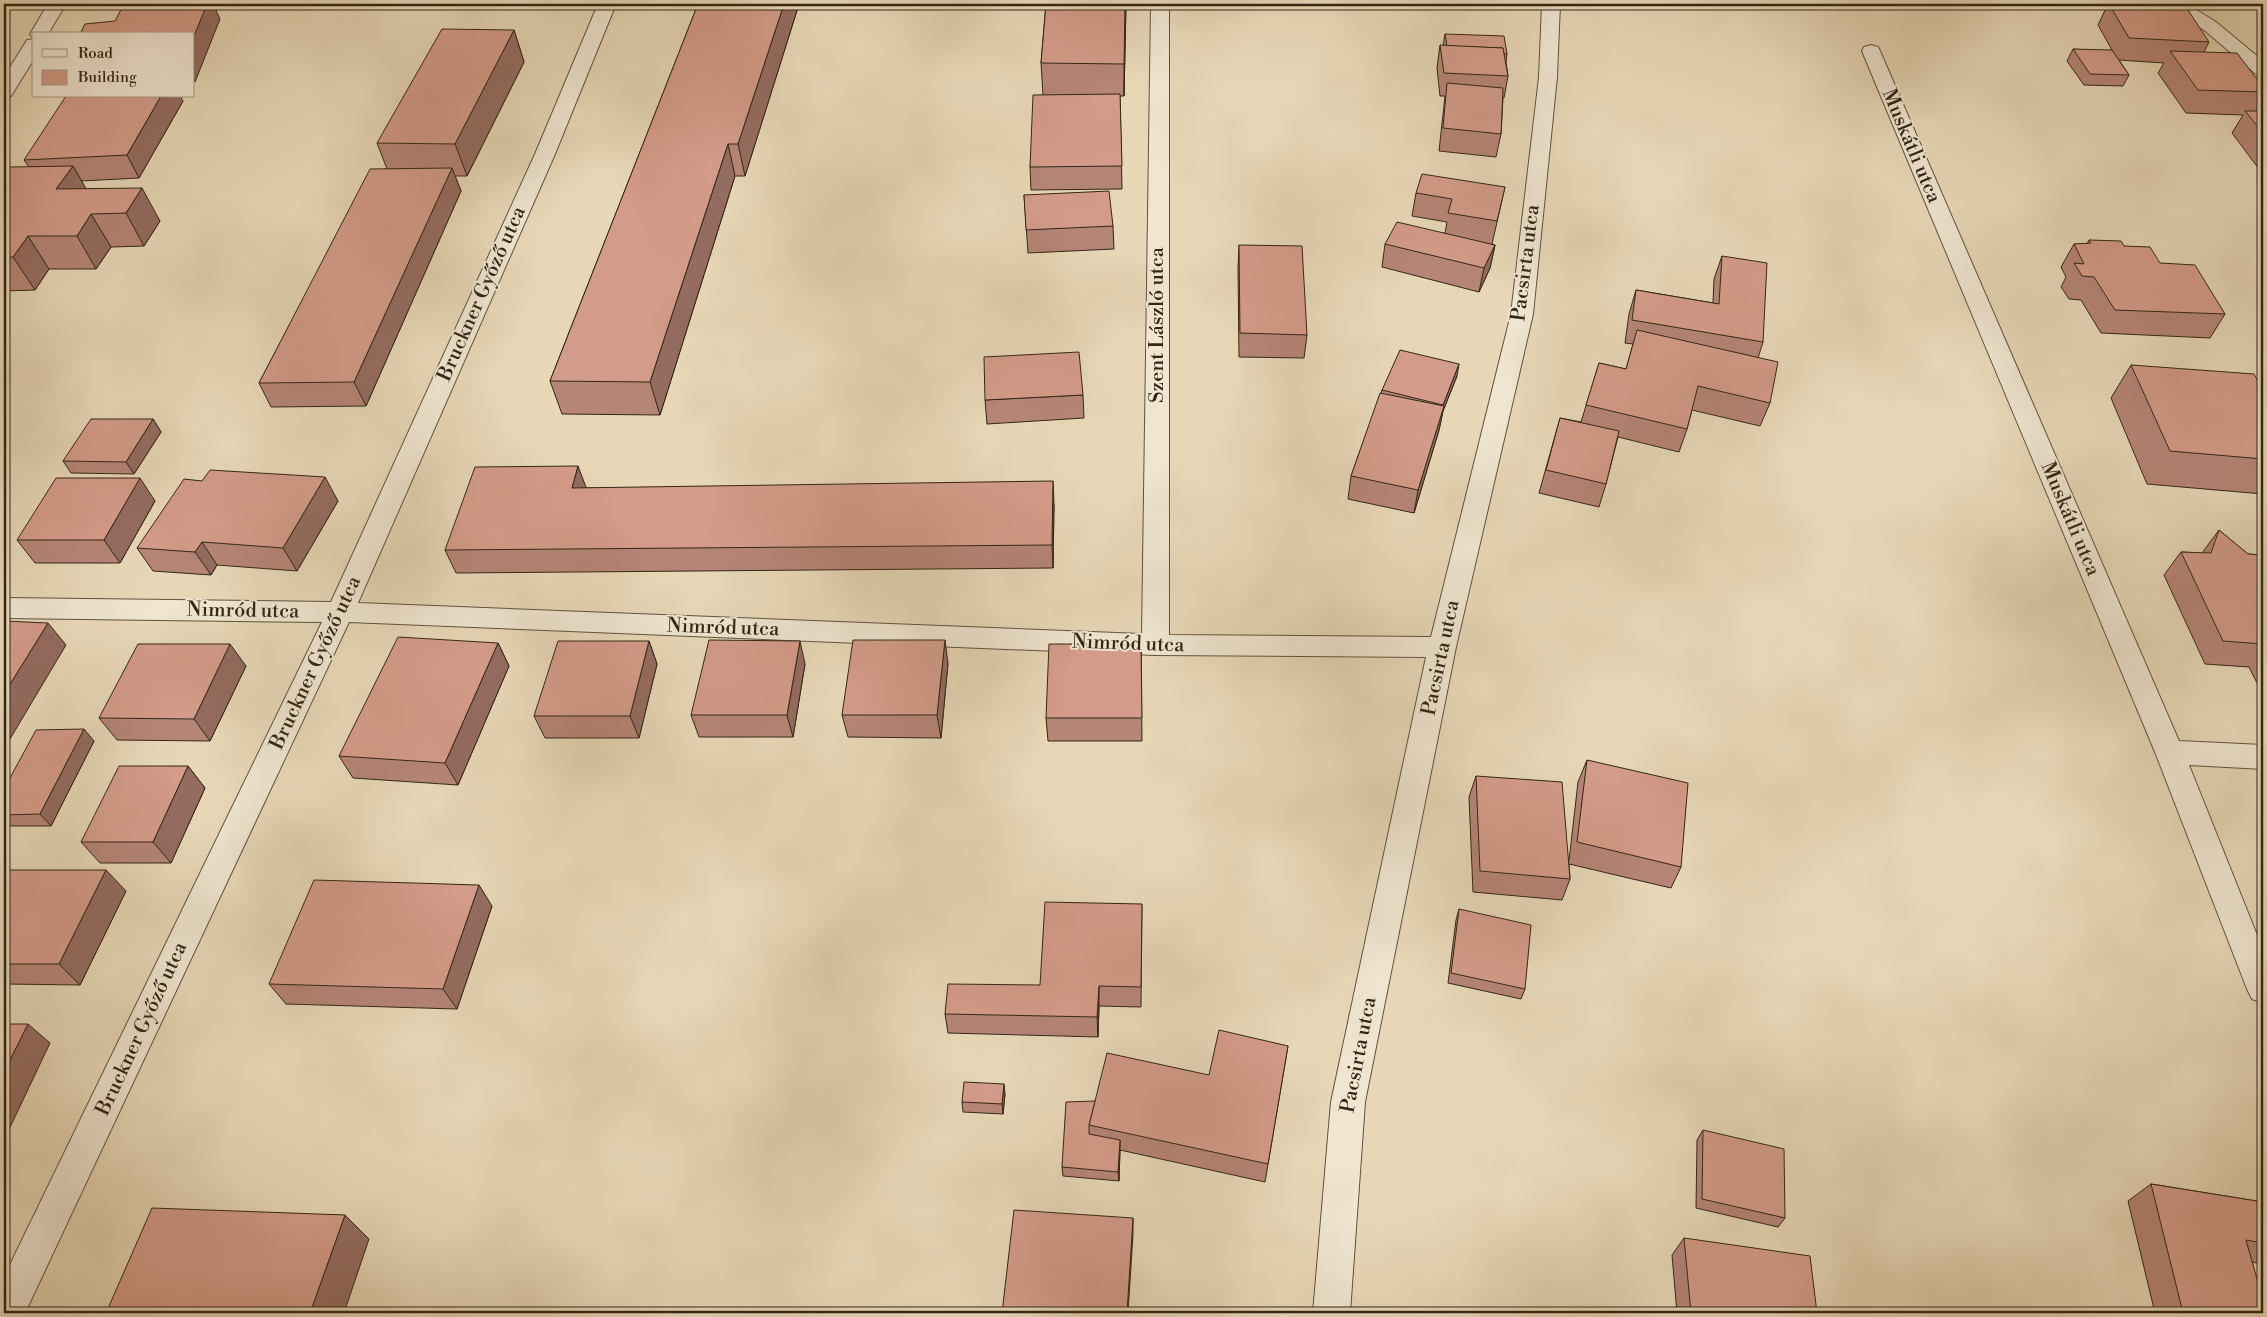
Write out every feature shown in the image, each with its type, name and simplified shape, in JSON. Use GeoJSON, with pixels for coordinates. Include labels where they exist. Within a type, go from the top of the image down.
{"type":"FeatureCollection","features":[{"type":"Feature","properties":{"kind":"street"},"geometry":{"type":"LineString","coordinates":[[40,32],[57,4]]}},
{"type":"Feature","properties":{"kind":"street","name":"Bruckner Győző utca"},"geometry":{"type":"LineString","coordinates":[[6,1313],[340,612],[544,154],[607,4]]}},
{"type":"Feature","properties":{"kind":"street","name":"Szent László utca"},"geometry":{"type":"LineString","coordinates":[[1155,645],[1160,4]]}},
{"type":"Feature","properties":{"kind":"street","name":"Pacsirta utca"},"geometry":{"type":"LineString","coordinates":[[1332,1313],[1348,1102],[1442,647],[1522,314],[1548,77],[1551,4]]}},
{"type":"Feature","properties":{"kind":"street"},"geometry":{"type":"LineString","coordinates":[[2175,4],[2210,26],[2263,70]]}},
{"type":"Feature","properties":{"kind":"street"},"geometry":{"type":"LineString","coordinates":[[4,92],[32,47]]}},
{"type":"Feature","properties":{"kind":"street","name":"Muskátli utca"},"geometry":{"type":"LineString","coordinates":[[1871,51],[2169,752],[2263,989]]}},
{"type":"Feature","properties":{"kind":"street","name":"Nimród utca"},"geometry":{"type":"LineString","coordinates":[[4,608],[340,612],[1155,645],[1442,647]]}},
{"type":"Feature","properties":{"kind":"street"},"geometry":{"type":"LineString","coordinates":[[2169,752],[2263,757]]}},
{"type":"Feature","properties":{"kind":"building"},"geometry":{"type":"Polygon","coordinates":[[[124,4],[207,4],[195,34],[195,32],[81,32],[85,24],[115,21],[124,4]]]}},
{"type":"Feature","properties":{"kind":"building"},"geometry":{"type":"Polygon","coordinates":[[[698,4],[784,4],[738,144],[728,144],[650,382],[550,381],[698,4]]]}},
{"type":"Feature","properties":{"kind":"building"},"geometry":{"type":"Polygon","coordinates":[[[1046,4],[1125,4],[1124,64],[1041,63],[1046,4]]]}},
{"type":"Feature","properties":{"kind":"building"},"geometry":{"type":"Polygon","coordinates":[[[2109,4],[2186,7],[2209,42],[2129,38],[2109,4]]]}},
{"type":"Feature","properties":{"kind":"building"},"geometry":{"type":"Polygon","coordinates":[[[442,29],[514,30],[455,144],[377,143],[442,29]]]}},
{"type":"Feature","properties":{"kind":"building"},"geometry":{"type":"Polygon","coordinates":[[[1445,34],[1504,36],[1507,54],[1504,54],[1503,48],[1447,46],[1445,34]]]}},
{"type":"Feature","properties":{"kind":"building"},"geometry":{"type":"Polygon","coordinates":[[[1440,45],[1503,48],[1508,76],[1444,73],[1440,45]]]}},
{"type":"Feature","properties":{"kind":"building"},"geometry":{"type":"Polygon","coordinates":[[[2073,49],[2112,50],[2129,75],[2090,74],[2073,49]]]}},
{"type":"Feature","properties":{"kind":"building"},"geometry":{"type":"Polygon","coordinates":[[[2170,51],[2237,53],[2263,87],[2263,92],[2198,90],[2170,51]]]}},
{"type":"Feature","properties":{"kind":"building"},"geometry":{"type":"Polygon","coordinates":[[[1447,83],[1503,88],[1501,134],[1443,128],[1447,83]]]}},
{"type":"Feature","properties":{"kind":"building"},"geometry":{"type":"Polygon","coordinates":[[[1120,94],[1122,166],[1030,167],[1033,95],[1120,94]]]}},
{"type":"Feature","properties":{"kind":"building"},"geometry":{"type":"Polygon","coordinates":[[[65,98],[160,98],[127,155],[24,160],[65,98]]]}},
{"type":"Feature","properties":{"kind":"building"},"geometry":{"type":"Polygon","coordinates":[[[2245,111],[2263,111],[2263,133],[2245,111]]]}},
{"type":"Feature","properties":{"kind":"building"},"geometry":{"type":"Polygon","coordinates":[[[73,166],[56,189],[142,188],[126,213],[91,214],[77,236],[28,236],[13,257],[4,257],[4,175],[10,167],[73,166]]]}},
{"type":"Feature","properties":{"kind":"building"},"geometry":{"type":"Polygon","coordinates":[[[452,168],[354,382],[259,383],[370,169],[452,168]]]}},
{"type":"Feature","properties":{"kind":"building"},"geometry":{"type":"Polygon","coordinates":[[[1422,174],[1505,187],[1497,221],[1448,213],[1452,199],[1416,193],[1422,174]]]}},
{"type":"Feature","properties":{"kind":"building"},"geometry":{"type":"Polygon","coordinates":[[[1109,191],[1113,226],[1026,230],[1024,195],[1109,191]]]}},
{"type":"Feature","properties":{"kind":"building"},"geometry":{"type":"Polygon","coordinates":[[[1397,222],[1495,245],[1484,268],[1385,244],[1397,222]]]}},
{"type":"Feature","properties":{"kind":"building"},"geometry":{"type":"Polygon","coordinates":[[[2089,240],[2121,241],[2124,246],[2150,247],[2160,263],[2195,265],[2225,314],[2115,310],[2094,277],[2082,276],[2074,263],[2084,264],[2074,244],[2091,243],[2089,240]]]}},
{"type":"Feature","properties":{"kind":"building"},"geometry":{"type":"Polygon","coordinates":[[[1239,245],[1302,246],[1307,335],[1240,333],[1239,245]]]}},
{"type":"Feature","properties":{"kind":"building"},"geometry":{"type":"Polygon","coordinates":[[[1722,256],[1767,263],[1763,342],[1632,320],[1636,290],[1719,304],[1722,256]]]}},
{"type":"Feature","properties":{"kind":"building"},"geometry":{"type":"Polygon","coordinates":[[[1637,330],[1778,362],[1770,403],[1698,386],[1687,429],[1586,405],[1599,363],[1626,369],[1637,330]]]}},
{"type":"Feature","properties":{"kind":"building"},"geometry":{"type":"Polygon","coordinates":[[[1400,350],[1459,364],[1443,405],[1382,390],[1400,350]]]}},
{"type":"Feature","properties":{"kind":"building"},"geometry":{"type":"Polygon","coordinates":[[[1079,352],[1083,395],[985,400],[984,357],[1079,352]]]}},
{"type":"Feature","properties":{"kind":"building"},"geometry":{"type":"Polygon","coordinates":[[[2131,365],[2254,374],[2263,390],[2263,459],[2170,451],[2131,365]]]}},
{"type":"Feature","properties":{"kind":"building"},"geometry":{"type":"Polygon","coordinates":[[[1380,393],[1444,406],[1418,490],[1351,476],[1380,393]]]}},
{"type":"Feature","properties":{"kind":"building"},"geometry":{"type":"Polygon","coordinates":[[[1560,418],[1619,431],[1606,484],[1546,470],[1560,418]]]}},
{"type":"Feature","properties":{"kind":"building"},"geometry":{"type":"Polygon","coordinates":[[[91,419],[153,419],[126,462],[63,461],[91,419]]]}},
{"type":"Feature","properties":{"kind":"building"},"geometry":{"type":"Polygon","coordinates":[[[578,466],[572,488],[1053,481],[1052,545],[445,550],[475,467],[578,466]]]}},
{"type":"Feature","properties":{"kind":"building"},"geometry":{"type":"Polygon","coordinates":[[[210,470],[325,477],[283,548],[202,542],[195,552],[137,548],[184,479],[202,481],[210,470]]]}},
{"type":"Feature","properties":{"kind":"building"},"geometry":{"type":"Polygon","coordinates":[[[56,478],[140,478],[104,540],[17,540],[56,478]]]}},
{"type":"Feature","properties":{"kind":"building"},"geometry":{"type":"Polygon","coordinates":[[[2219,530],[2248,554],[2263,555],[2263,644],[2223,641],[2181,552],[2211,553],[2219,530]]]}},
{"type":"Feature","properties":{"kind":"building"},"geometry":{"type":"Polygon","coordinates":[[[4,621],[48,623],[4,694],[4,621]]]}},
{"type":"Feature","properties":{"kind":"building"},"geometry":{"type":"Polygon","coordinates":[[[398,637],[498,643],[445,763],[339,756],[398,637]]]}},
{"type":"Feature","properties":{"kind":"building"},"geometry":{"type":"Polygon","coordinates":[[[709,640],[800,641],[787,715],[691,715],[709,640]]]}},
{"type":"Feature","properties":{"kind":"building"},"geometry":{"type":"Polygon","coordinates":[[[853,640],[945,640],[937,715],[842,715],[853,640]]]}},
{"type":"Feature","properties":{"kind":"building"},"geometry":{"type":"Polygon","coordinates":[[[558,641],[649,641],[630,716],[534,716],[558,641]]]}},
{"type":"Feature","properties":{"kind":"building"},"geometry":{"type":"Polygon","coordinates":[[[138,644],[230,644],[194,719],[99,718],[138,644]]]}},
{"type":"Feature","properties":{"kind":"building"},"geometry":{"type":"Polygon","coordinates":[[[1049,644],[1141,644],[1142,718],[1046,718],[1049,644]]]}},
{"type":"Feature","properties":{"kind":"building"},"geometry":{"type":"Polygon","coordinates":[[[84,729],[40,814],[4,815],[4,789],[36,730],[84,729]]]}},
{"type":"Feature","properties":{"kind":"building"},"geometry":{"type":"Polygon","coordinates":[[[1587,760],[1688,783],[1681,867],[1577,842],[1587,760]]]}},
{"type":"Feature","properties":{"kind":"building"},"geometry":{"type":"Polygon","coordinates":[[[119,766],[188,766],[153,842],[81,842],[119,766]]]}},
{"type":"Feature","properties":{"kind":"building"},"geometry":{"type":"Polygon","coordinates":[[[1476,776],[1562,782],[1570,879],[1480,871],[1476,776]]]}},
{"type":"Feature","properties":{"kind":"building"},"geometry":{"type":"Polygon","coordinates":[[[4,870],[106,870],[59,964],[4,964],[4,870]]]}},
{"type":"Feature","properties":{"kind":"building"},"geometry":{"type":"Polygon","coordinates":[[[314,880],[479,885],[443,989],[269,984],[314,880]]]}},
{"type":"Feature","properties":{"kind":"building"},"geometry":{"type":"Polygon","coordinates":[[[1045,902],[1142,904],[1141,987],[1099,986],[1097,1017],[945,1014],[948,984],[1040,985],[1045,902]]]}},
{"type":"Feature","properties":{"kind":"building"},"geometry":{"type":"Polygon","coordinates":[[[1459,909],[1531,925],[1525,989],[1451,973],[1459,909]]]}},
{"type":"Feature","properties":{"kind":"building"},"geometry":{"type":"Polygon","coordinates":[[[4,1024],[28,1024],[4,1072],[4,1024]]]}},
{"type":"Feature","properties":{"kind":"building"},"geometry":{"type":"Polygon","coordinates":[[[1219,1030],[1288,1046],[1268,1164],[1089,1125],[1107,1053],[1209,1075],[1219,1030]]]}},
{"type":"Feature","properties":{"kind":"building"},"geometry":{"type":"Polygon","coordinates":[[[964,1082],[1004,1084],[1002,1104],[962,1102],[964,1082]]]}},
{"type":"Feature","properties":{"kind":"building"},"geometry":{"type":"Polygon","coordinates":[[[1095,1101],[1089,1125],[1089,1134],[1120,1140],[1118,1172],[1062,1167],[1066,1102],[1095,1101]]]}},
{"type":"Feature","properties":{"kind":"building"},"geometry":{"type":"Polygon","coordinates":[[[1703,1130],[1784,1149],[1785,1218],[1702,1199],[1703,1130]]]}},
{"type":"Feature","properties":{"kind":"building"},"geometry":{"type":"Polygon","coordinates":[[[2151,1184],[2263,1202],[2263,1243],[2246,1240],[2263,1300],[2263,1313],[2183,1313],[2151,1184]]]}},
{"type":"Feature","properties":{"kind":"building"},"geometry":{"type":"Polygon","coordinates":[[[152,1208],[345,1215],[310,1313],[106,1313],[152,1208]]]}},
{"type":"Feature","properties":{"kind":"building"},"geometry":{"type":"Polygon","coordinates":[[[1014,1210],[1133,1218],[1127,1313],[1002,1313],[1014,1210]]]}},
{"type":"Feature","properties":{"kind":"building"},"geometry":{"type":"Polygon","coordinates":[[[1684,1238],[1810,1256],[1817,1313],[1691,1313],[1684,1238]]]}}]}
